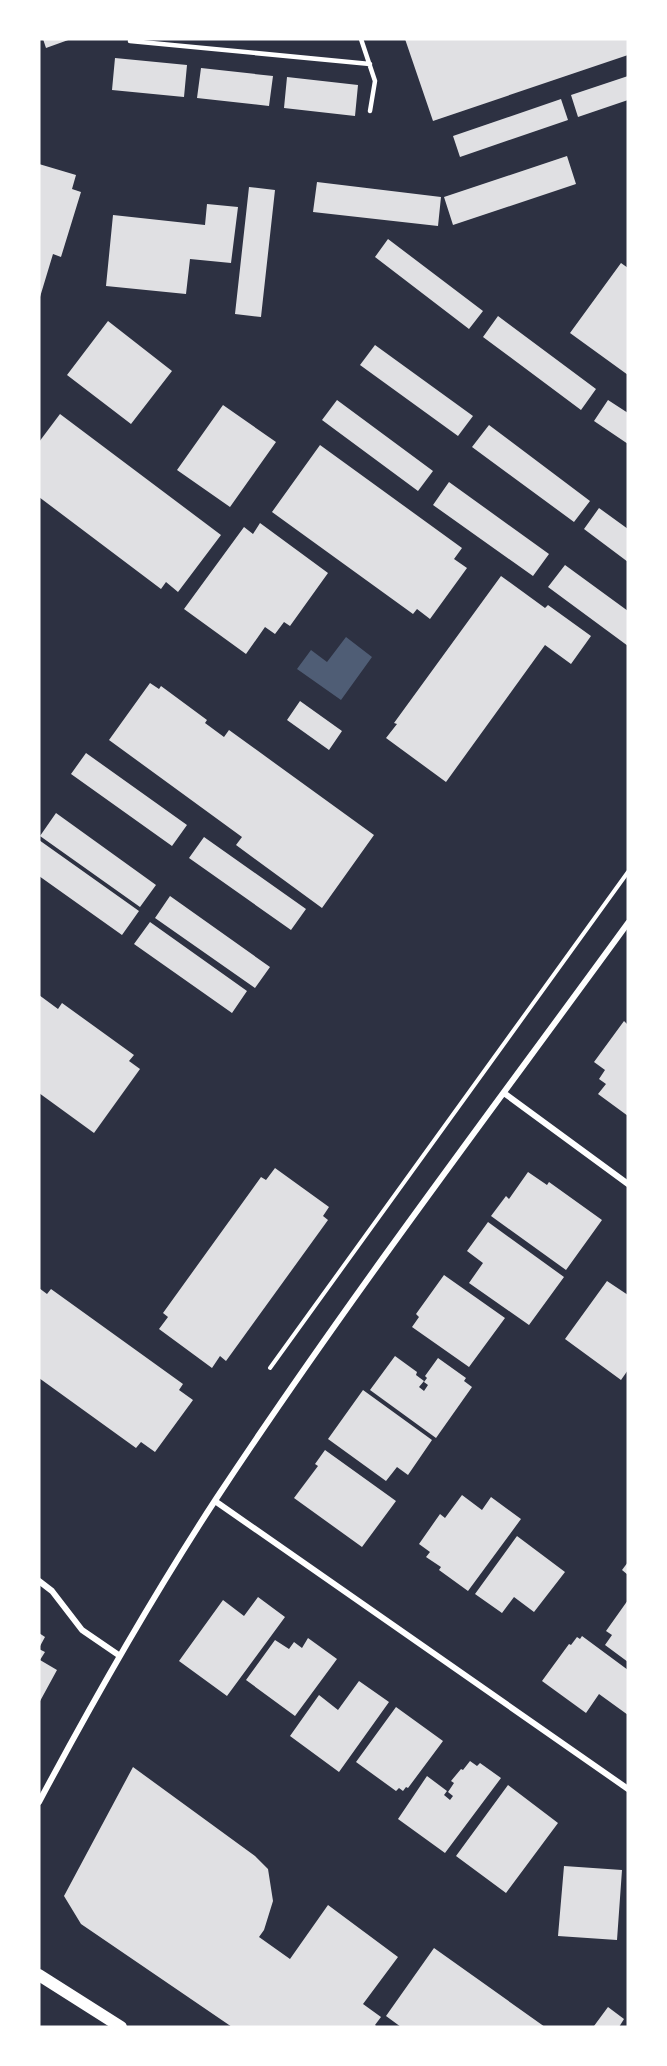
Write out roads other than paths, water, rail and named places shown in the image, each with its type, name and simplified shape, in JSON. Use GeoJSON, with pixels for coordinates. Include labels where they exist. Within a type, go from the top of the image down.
{"type":"FeatureCollection","features":[{"type":"Feature","properties":{"kind":"main road"},"geometry":{"type":"LineString","coordinates":[[39,1975],[122,2027]]}},
{"type":"Feature","properties":{"kind":"street"},"geometry":{"type":"LineString","coordinates":[[39,1802],[120,1656],[215,1501],[287,1394],[628,923]]}},
{"type":"Feature","properties":{"kind":"street"},"geometry":{"type":"LineString","coordinates":[[504,1093],[628,1184]]}},
{"type":"Feature","properties":{"kind":"street"},"geometry":{"type":"LineString","coordinates":[[215,1501],[628,1789]]}},
{"type":"Feature","properties":{"kind":"street"},"geometry":{"type":"LineString","coordinates":[[39,1581],[52,1591],[82,1630],[120,1656]]}},
{"type":"Feature","properties":{"kind":"lane"},"geometry":{"type":"LineString","coordinates":[[361,39],[375,81],[370,111]]}},
{"type":"Feature","properties":{"kind":"lane"},"geometry":{"type":"LineString","coordinates":[[130,41],[370,64]]}},
{"type":"Feature","properties":{"kind":"water"},"geometry":{"type":"Polygon","coordinates":[[[346,637],[372,657],[341,700],[297,669],[311,650],[327,662],[346,637]]]}}]}
